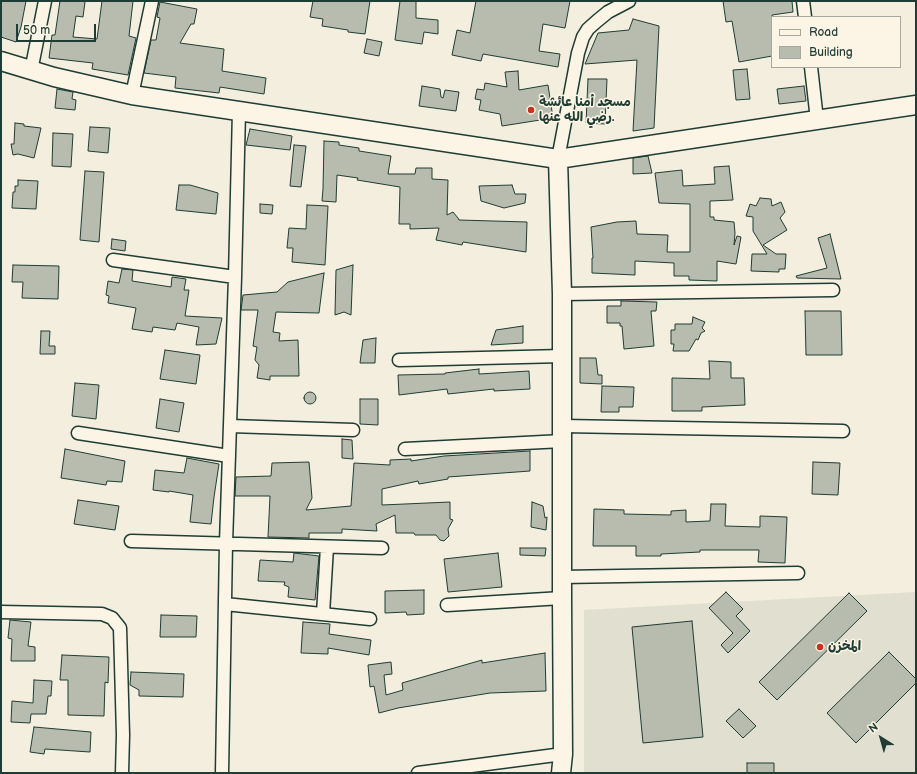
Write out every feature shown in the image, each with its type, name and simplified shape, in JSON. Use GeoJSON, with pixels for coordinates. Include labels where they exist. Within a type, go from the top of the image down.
{"type":"FeatureCollection","features":[{"type":"Feature","properties":{"kind":"main road"},"geometry":{"type":"LineString","coordinates":[[1,61],[31,71],[132,94],[558,160],[916,105]]}},
{"type":"Feature","properties":{"kind":"main road"},"geometry":{"type":"LineString","coordinates":[[558,160],[563,356],[563,754],[561,773]]}},
{"type":"Feature","properties":{"kind":"street"},"geometry":{"type":"LineString","coordinates":[[31,71],[45,1]]}},
{"type":"Feature","properties":{"kind":"street"},"geometry":{"type":"LineString","coordinates":[[132,94],[152,1]]}},
{"type":"Feature","properties":{"kind":"street"},"geometry":{"type":"LineString","coordinates":[[558,160],[578,53],[583,37],[588,29],[608,12],[629,1]]}},
{"type":"Feature","properties":{"kind":"street"},"geometry":{"type":"LineString","coordinates":[[803,1],[805,16]]}},
{"type":"Feature","properties":{"kind":"street"},"geometry":{"type":"LineString","coordinates":[[811,68],[817,120]]}},
{"type":"Feature","properties":{"kind":"street"},"geometry":{"type":"LineString","coordinates":[[222,773],[228,456],[235,277],[239,111]]}},
{"type":"Feature","properties":{"kind":"street"},"geometry":{"type":"LineString","coordinates":[[113,260],[235,277]]}},
{"type":"Feature","properties":{"kind":"street"},"geometry":{"type":"LineString","coordinates":[[562,294],[834,290]]}},
{"type":"Feature","properties":{"kind":"street"},"geometry":{"type":"LineString","coordinates":[[399,360],[563,356]]}},
{"type":"Feature","properties":{"kind":"street"},"geometry":{"type":"LineString","coordinates":[[230,426],[353,430]]}},
{"type":"Feature","properties":{"kind":"street"},"geometry":{"type":"LineString","coordinates":[[405,449],[563,434],[843,431]]}},
{"type":"Feature","properties":{"kind":"street"},"geometry":{"type":"LineString","coordinates":[[78,433],[228,456]]}},
{"type":"Feature","properties":{"kind":"street"},"geometry":{"type":"LineString","coordinates":[[131,541],[382,548]]}},
{"type":"Feature","properties":{"kind":"street"},"geometry":{"type":"LineString","coordinates":[[323,614],[327,547]]}},
{"type":"Feature","properties":{"kind":"street"},"geometry":{"type":"LineString","coordinates":[[562,576],[798,573]]}},
{"type":"Feature","properties":{"kind":"street"},"geometry":{"type":"LineString","coordinates":[[447,605],[562,598]]}},
{"type":"Feature","properties":{"kind":"street"},"geometry":{"type":"LineString","coordinates":[[225,604],[370,619]]}},
{"type":"Feature","properties":{"kind":"street"},"geometry":{"type":"LineString","coordinates":[[1,612],[102,614],[112,618],[120,628],[123,735],[122,773]]}},
{"type":"Feature","properties":{"kind":"street"},"geometry":{"type":"LineString","coordinates":[[418,773],[563,754]]}},
{"type":"Feature","properties":{"kind":"shaded area"},"geometry":{"type":"Polygon","coordinates":[[[916,592],[916,773],[584,773],[584,610],[916,592]]]}},
{"type":"Feature","properties":{"kind":"building"},"geometry":{"type":"Polygon","coordinates":[[[1,1],[26,1],[21,27],[16,42],[1,37],[1,1]]]}},
{"type":"Feature","properties":{"kind":"building"},"geometry":{"type":"Polygon","coordinates":[[[60,1],[85,2],[83,17],[76,16],[73,37],[97,39],[102,1],[133,1],[129,36],[136,38],[128,75],[92,69],[93,63],[49,58],[52,35],[55,35],[60,1]]]}},
{"type":"Feature","properties":{"kind":"building"},"geometry":{"type":"Polygon","coordinates":[[[313,1],[370,1],[365,34],[322,26],[323,19],[310,17],[313,1]]]}},
{"type":"Feature","properties":{"kind":"building"},"geometry":{"type":"Polygon","coordinates":[[[400,1],[416,1],[416,18],[438,20],[438,34],[424,32],[422,44],[395,40],[400,1]]]}},
{"type":"Feature","properties":{"kind":"building"},"geometry":{"type":"Polygon","coordinates":[[[476,1],[570,1],[565,28],[543,24],[539,51],[560,54],[558,67],[483,54],[481,61],[452,55],[457,30],[470,33],[476,1]]]}},
{"type":"Feature","properties":{"kind":"building"},"geometry":{"type":"Polygon","coordinates":[[[723,1],[792,1],[793,12],[771,16],[771,56],[739,62],[732,21],[726,22],[723,1]]]}},
{"type":"Feature","properties":{"kind":"building"},"geometry":{"type":"Polygon","coordinates":[[[160,2],[197,9],[194,24],[191,24],[180,43],[224,49],[222,71],[266,78],[264,94],[220,87],[219,93],[175,88],[176,77],[144,73],[151,40],[156,40],[160,18],[157,17],[160,2]]]}},
{"type":"Feature","properties":{"kind":"building"},"geometry":{"type":"Polygon","coordinates":[[[633,19],[659,26],[654,128],[633,131],[637,60],[585,64],[598,33],[629,30],[633,19]]]}},
{"type":"Feature","properties":{"kind":"building"},"geometry":{"type":"Polygon","coordinates":[[[367,39],[382,42],[379,56],[364,53],[367,39]]]}},
{"type":"Feature","properties":{"kind":"building"},"geometry":{"type":"Polygon","coordinates":[[[747,69],[750,99],[736,100],[733,70],[747,69]]]}},
{"type":"Feature","properties":{"kind":"building"},"geometry":{"type":"Polygon","coordinates":[[[518,71],[519,90],[548,85],[553,118],[502,126],[500,114],[479,110],[481,100],[475,99],[477,89],[484,90],[485,83],[507,87],[505,72],[518,71]]]}},
{"type":"Feature","properties":{"kind":"building"},"geometry":{"type":"Polygon","coordinates":[[[588,79],[607,79],[605,124],[586,123],[588,79]]]}},
{"type":"Feature","properties":{"kind":"building"},"geometry":{"type":"Polygon","coordinates":[[[422,86],[440,89],[441,97],[443,98],[445,90],[459,92],[456,111],[419,106],[422,86]]]}},
{"type":"Feature","properties":{"kind":"building"},"geometry":{"type":"Polygon","coordinates":[[[804,86],[806,101],[779,104],[777,89],[804,86]]]}},
{"type":"Feature","properties":{"kind":"building"},"geometry":{"type":"Polygon","coordinates":[[[57,89],[73,92],[72,99],[76,100],[75,110],[55,108],[57,89]]]}},
{"type":"Feature","properties":{"kind":"building"},"geometry":{"type":"Polygon","coordinates":[[[15,123],[24,124],[24,126],[41,128],[34,158],[18,154],[13,155],[11,144],[14,144],[15,123]]]}},
{"type":"Feature","properties":{"kind":"building"},"geometry":{"type":"Polygon","coordinates":[[[90,127],[110,128],[108,153],[88,151],[90,127]]]}},
{"type":"Feature","properties":{"kind":"building"},"geometry":{"type":"Polygon","coordinates":[[[250,129],[292,136],[290,150],[246,145],[250,129]]]}},
{"type":"Feature","properties":{"kind":"building"},"geometry":{"type":"Polygon","coordinates":[[[53,133],[73,134],[71,167],[52,166],[53,133]]]}},
{"type":"Feature","properties":{"kind":"building"},"geometry":{"type":"Polygon","coordinates":[[[324,141],[339,142],[339,145],[359,148],[359,151],[391,156],[388,174],[415,174],[416,168],[432,168],[432,179],[448,180],[447,215],[453,212],[459,220],[527,222],[526,252],[463,242],[462,245],[436,240],[439,228],[410,229],[410,224],[399,224],[400,187],[337,175],[336,202],[322,201],[324,141]]]}},
{"type":"Feature","properties":{"kind":"building"},"geometry":{"type":"Polygon","coordinates":[[[294,145],[306,146],[301,187],[290,186],[294,145]]]}},
{"type":"Feature","properties":{"kind":"building"},"geometry":{"type":"Polygon","coordinates":[[[648,156],[652,173],[633,174],[633,158],[648,156]]]}},
{"type":"Feature","properties":{"kind":"building"},"geometry":{"type":"Polygon","coordinates":[[[729,166],[733,200],[710,201],[710,217],[714,217],[714,220],[734,222],[734,245],[737,236],[741,237],[736,264],[717,261],[717,281],[689,280],[689,276],[674,276],[674,263],[635,261],[635,275],[592,273],[593,258],[591,227],[617,222],[636,221],[637,234],[668,235],[667,252],[690,252],[690,204],[659,203],[655,173],[682,170],[683,186],[715,184],[714,167],[729,166]]]}},
{"type":"Feature","properties":{"kind":"building"},"geometry":{"type":"Polygon","coordinates":[[[85,171],[104,172],[99,242],[80,240],[85,171]]]}},
{"type":"Feature","properties":{"kind":"building"},"geometry":{"type":"Polygon","coordinates":[[[18,180],[38,181],[36,209],[12,208],[13,192],[15,192],[15,186],[18,186],[18,180]]]}},
{"type":"Feature","properties":{"kind":"building"},"geometry":{"type":"Polygon","coordinates":[[[179,185],[190,185],[218,193],[216,214],[176,210],[179,185]]]}},
{"type":"Feature","properties":{"kind":"building"},"geometry":{"type":"Polygon","coordinates":[[[512,185],[515,194],[526,194],[525,203],[504,208],[481,201],[479,186],[512,185]]]}},
{"type":"Feature","properties":{"kind":"building"},"geometry":{"type":"Polygon","coordinates":[[[760,198],[771,199],[772,206],[781,202],[785,212],[780,218],[787,230],[763,245],[776,254],[786,254],[785,269],[779,269],[779,272],[751,271],[752,254],[767,254],[753,231],[753,217],[746,216],[750,204],[756,206],[760,198]]]}},
{"type":"Feature","properties":{"kind":"building"},"geometry":{"type":"Polygon","coordinates":[[[260,204],[273,205],[272,214],[260,213],[260,204]]]}},
{"type":"Feature","properties":{"kind":"building"},"geometry":{"type":"Polygon","coordinates":[[[307,205],[328,206],[325,265],[292,262],[293,248],[287,248],[289,228],[306,229],[307,205]]]}},
{"type":"Feature","properties":{"kind":"building"},"geometry":{"type":"Polygon","coordinates":[[[830,234],[841,279],[797,278],[796,276],[827,268],[818,238],[830,234]]]}},
{"type":"Feature","properties":{"kind":"building"},"geometry":{"type":"Polygon","coordinates":[[[112,239],[126,241],[125,251],[111,249],[112,239]]]}},
{"type":"Feature","properties":{"kind":"building"},"geometry":{"type":"Polygon","coordinates":[[[13,265],[59,266],[58,299],[22,298],[23,282],[12,282],[13,265]]]}},
{"type":"Feature","properties":{"kind":"building"},"geometry":{"type":"Polygon","coordinates":[[[353,265],[351,315],[344,312],[335,315],[336,270],[353,265]]]}},
{"type":"Feature","properties":{"kind":"building"},"geometry":{"type":"Polygon","coordinates":[[[122,269],[133,270],[132,281],[171,287],[172,277],[186,279],[184,290],[189,290],[185,316],[222,318],[216,344],[196,345],[199,327],[177,323],[175,330],[153,327],[152,332],[132,329],[136,308],[108,303],[109,296],[106,295],[108,281],[119,283],[122,269]]]}},
{"type":"Feature","properties":{"kind":"building"},"geometry":{"type":"Polygon","coordinates":[[[324,273],[319,313],[276,312],[273,332],[280,333],[279,341],[298,340],[299,376],[270,376],[270,380],[257,378],[259,365],[255,360],[257,347],[253,346],[258,310],[241,310],[243,295],[277,292],[288,282],[324,273]]]}},
{"type":"Feature","properties":{"kind":"building"},"geometry":{"type":"Polygon","coordinates":[[[621,301],[657,302],[656,311],[651,311],[654,346],[624,349],[622,326],[620,326],[620,323],[607,323],[607,306],[621,306],[621,301]]]}},
{"type":"Feature","properties":{"kind":"building"},"geometry":{"type":"Polygon","coordinates":[[[805,311],[841,311],[842,355],[806,355],[805,311]]]}},
{"type":"Feature","properties":{"kind":"building"},"geometry":{"type":"Polygon","coordinates":[[[693,317],[705,322],[702,328],[705,331],[701,333],[698,340],[696,339],[689,351],[673,351],[674,344],[671,344],[671,330],[675,330],[675,324],[692,324],[693,317]]]}},
{"type":"Feature","properties":{"kind":"building"},"geometry":{"type":"Polygon","coordinates":[[[523,326],[523,343],[491,345],[496,330],[523,326]]]}},
{"type":"Feature","properties":{"kind":"building"},"geometry":{"type":"Polygon","coordinates":[[[41,331],[50,331],[49,346],[55,346],[55,354],[40,354],[41,331]]]}},
{"type":"Feature","properties":{"kind":"building"},"geometry":{"type":"Polygon","coordinates":[[[376,338],[375,363],[360,363],[363,340],[376,338]]]}},
{"type":"Feature","properties":{"kind":"building"},"geometry":{"type":"Polygon","coordinates":[[[165,350],[200,355],[196,384],[160,379],[165,350]]]}},
{"type":"Feature","properties":{"kind":"building"},"geometry":{"type":"Polygon","coordinates":[[[580,358],[596,358],[598,375],[602,375],[602,384],[580,383],[580,358]]]}},
{"type":"Feature","properties":{"kind":"building"},"geometry":{"type":"Polygon","coordinates":[[[709,361],[731,362],[731,378],[744,378],[745,405],[702,407],[702,411],[672,411],[672,378],[710,379],[709,361]]]}},
{"type":"Feature","properties":{"kind":"building"},"geometry":{"type":"Polygon","coordinates":[[[479,369],[479,374],[529,371],[530,389],[494,391],[494,389],[448,394],[447,389],[399,395],[398,375],[445,374],[479,369]]]}},
{"type":"Feature","properties":{"kind":"building"},"geometry":{"type":"Polygon","coordinates":[[[75,383],[99,385],[96,419],[72,416],[75,383]]]}},
{"type":"Feature","properties":{"kind":"building"},"geometry":{"type":"Polygon","coordinates":[[[602,386],[634,387],[633,407],[619,407],[619,412],[601,412],[602,386]]]}},
{"type":"Feature","properties":{"kind":"building"},"geometry":{"type":"Polygon","coordinates":[[[312,392],[315,393],[315,403],[308,404],[305,403],[304,396],[305,393],[312,392]]]}},
{"type":"Feature","properties":{"kind":"building"},"geometry":{"type":"Polygon","coordinates":[[[160,399],[184,403],[179,432],[156,428],[160,399]]]}},
{"type":"Feature","properties":{"kind":"building"},"geometry":{"type":"Polygon","coordinates":[[[360,399],[378,399],[378,425],[360,424],[360,399]]]}},
{"type":"Feature","properties":{"kind":"building"},"geometry":{"type":"Polygon","coordinates":[[[342,439],[352,440],[353,459],[342,458],[342,439]]]}},
{"type":"Feature","properties":{"kind":"building"},"geometry":{"type":"Polygon","coordinates":[[[65,449],[125,461],[122,482],[107,481],[106,485],[61,478],[65,449]]]}},
{"type":"Feature","properties":{"kind":"building"},"geometry":{"type":"Polygon","coordinates":[[[530,451],[530,471],[448,477],[448,479],[419,484],[418,481],[382,489],[382,505],[450,502],[450,519],[453,520],[448,529],[449,536],[444,541],[440,540],[436,535],[396,533],[395,515],[376,524],[377,531],[342,529],[342,533],[309,533],[309,538],[268,537],[270,496],[235,496],[236,477],[271,476],[272,463],[309,462],[312,498],[306,510],[351,506],[354,463],[390,465],[390,460],[411,459],[411,461],[444,456],[530,451]]]}},
{"type":"Feature","properties":{"kind":"building"},"geometry":{"type":"Polygon","coordinates":[[[187,458],[219,464],[211,524],[190,522],[193,495],[153,490],[155,470],[184,473],[187,458]]]}},
{"type":"Feature","properties":{"kind":"building"},"geometry":{"type":"Polygon","coordinates":[[[813,462],[840,463],[838,495],[812,494],[813,462]]]}},
{"type":"Feature","properties":{"kind":"building"},"geometry":{"type":"Polygon","coordinates":[[[78,500],[119,506],[115,530],[74,524],[78,500]]]}},
{"type":"Feature","properties":{"kind":"building"},"geometry":{"type":"Polygon","coordinates":[[[532,502],[543,506],[545,518],[547,517],[546,530],[531,527],[532,502]]]}},
{"type":"Feature","properties":{"kind":"building"},"geometry":{"type":"Polygon","coordinates":[[[711,504],[726,504],[725,526],[760,527],[760,516],[787,517],[785,563],[758,562],[759,550],[700,550],[700,552],[661,554],[661,556],[636,556],[636,546],[593,546],[594,509],[624,510],[624,514],[671,515],[671,511],[686,510],[686,522],[710,521],[711,504]]]}},
{"type":"Feature","properties":{"kind":"building"},"geometry":{"type":"Polygon","coordinates":[[[520,548],[546,548],[545,556],[520,555],[520,548]]]}},
{"type":"Feature","properties":{"kind":"building"},"geometry":{"type":"Polygon","coordinates":[[[294,553],[319,556],[315,600],[288,597],[289,587],[284,585],[285,582],[258,581],[260,560],[293,562],[294,553]]]}},
{"type":"Feature","properties":{"kind":"building"},"geometry":{"type":"Polygon","coordinates":[[[498,553],[502,587],[448,592],[444,559],[498,553]]]}},
{"type":"Feature","properties":{"kind":"building"},"geometry":{"type":"Polygon","coordinates":[[[424,590],[424,614],[407,615],[406,612],[385,613],[385,591],[424,590]]]}},
{"type":"Feature","properties":{"kind":"building"},"geometry":{"type":"Polygon","coordinates":[[[726,592],[743,609],[736,616],[750,631],[728,653],[721,645],[733,633],[709,608],[726,592]]]}},
{"type":"Feature","properties":{"kind":"building"},"geometry":{"type":"Polygon","coordinates":[[[849,593],[867,611],[777,700],[759,682],[849,593]]]}},
{"type":"Feature","properties":{"kind":"building"},"geometry":{"type":"Polygon","coordinates":[[[161,615],[197,616],[196,637],[160,637],[161,615]]]}},
{"type":"Feature","properties":{"kind":"building"},"geometry":{"type":"Polygon","coordinates":[[[10,620],[31,622],[28,646],[35,647],[35,661],[11,661],[12,639],[8,638],[10,620]]]}},
{"type":"Feature","properties":{"kind":"building"},"geometry":{"type":"Polygon","coordinates":[[[692,621],[703,737],[643,743],[632,627],[692,621]]]}},
{"type":"Feature","properties":{"kind":"building"},"geometry":{"type":"Polygon","coordinates":[[[303,622],[330,624],[329,634],[371,640],[369,655],[328,648],[328,654],[301,653],[303,622]]]}},
{"type":"Feature","properties":{"kind":"building"},"geometry":{"type":"Polygon","coordinates":[[[889,652],[916,679],[916,683],[856,743],[827,713],[889,652]]]}},
{"type":"Feature","properties":{"kind":"building"},"geometry":{"type":"Polygon","coordinates":[[[545,653],[546,691],[490,693],[398,708],[379,713],[374,686],[370,687],[368,665],[391,662],[392,674],[384,675],[386,695],[403,690],[402,683],[482,660],[482,663],[545,653]]]}},
{"type":"Feature","properties":{"kind":"building"},"geometry":{"type":"Polygon","coordinates":[[[62,655],[109,657],[108,683],[105,682],[104,716],[68,715],[68,680],[60,680],[62,655]]]}},
{"type":"Feature","properties":{"kind":"building"},"geometry":{"type":"Polygon","coordinates":[[[131,672],[184,674],[183,697],[139,696],[139,690],[130,685],[131,672]]]}},
{"type":"Feature","properties":{"kind":"building"},"geometry":{"type":"Polygon","coordinates":[[[34,680],[52,681],[51,696],[48,696],[46,714],[31,714],[30,723],[11,722],[12,701],[33,703],[34,680]]]}},
{"type":"Feature","properties":{"kind":"building"},"geometry":{"type":"Polygon","coordinates":[[[739,709],[756,726],[743,738],[726,721],[739,709]]]}},
{"type":"Feature","properties":{"kind":"building"},"geometry":{"type":"Polygon","coordinates":[[[34,727],[91,732],[90,752],[45,749],[44,754],[30,752],[34,727]]]}},
{"type":"Feature","properties":{"kind":"building"},"geometry":{"type":"Polygon","coordinates":[[[747,763],[774,763],[774,773],[747,773],[747,763]]]}},
{"type":"Feature","properties":{"kind":"place","name":"مسجد أمنا عائشة رضي الله عنها."},"geometry":{"type":"Point","coordinates":[531,110]}},
{"type":"Feature","properties":{"kind":"place","name":"المخزن"},"geometry":{"type":"Point","coordinates":[820,647]}}]}
